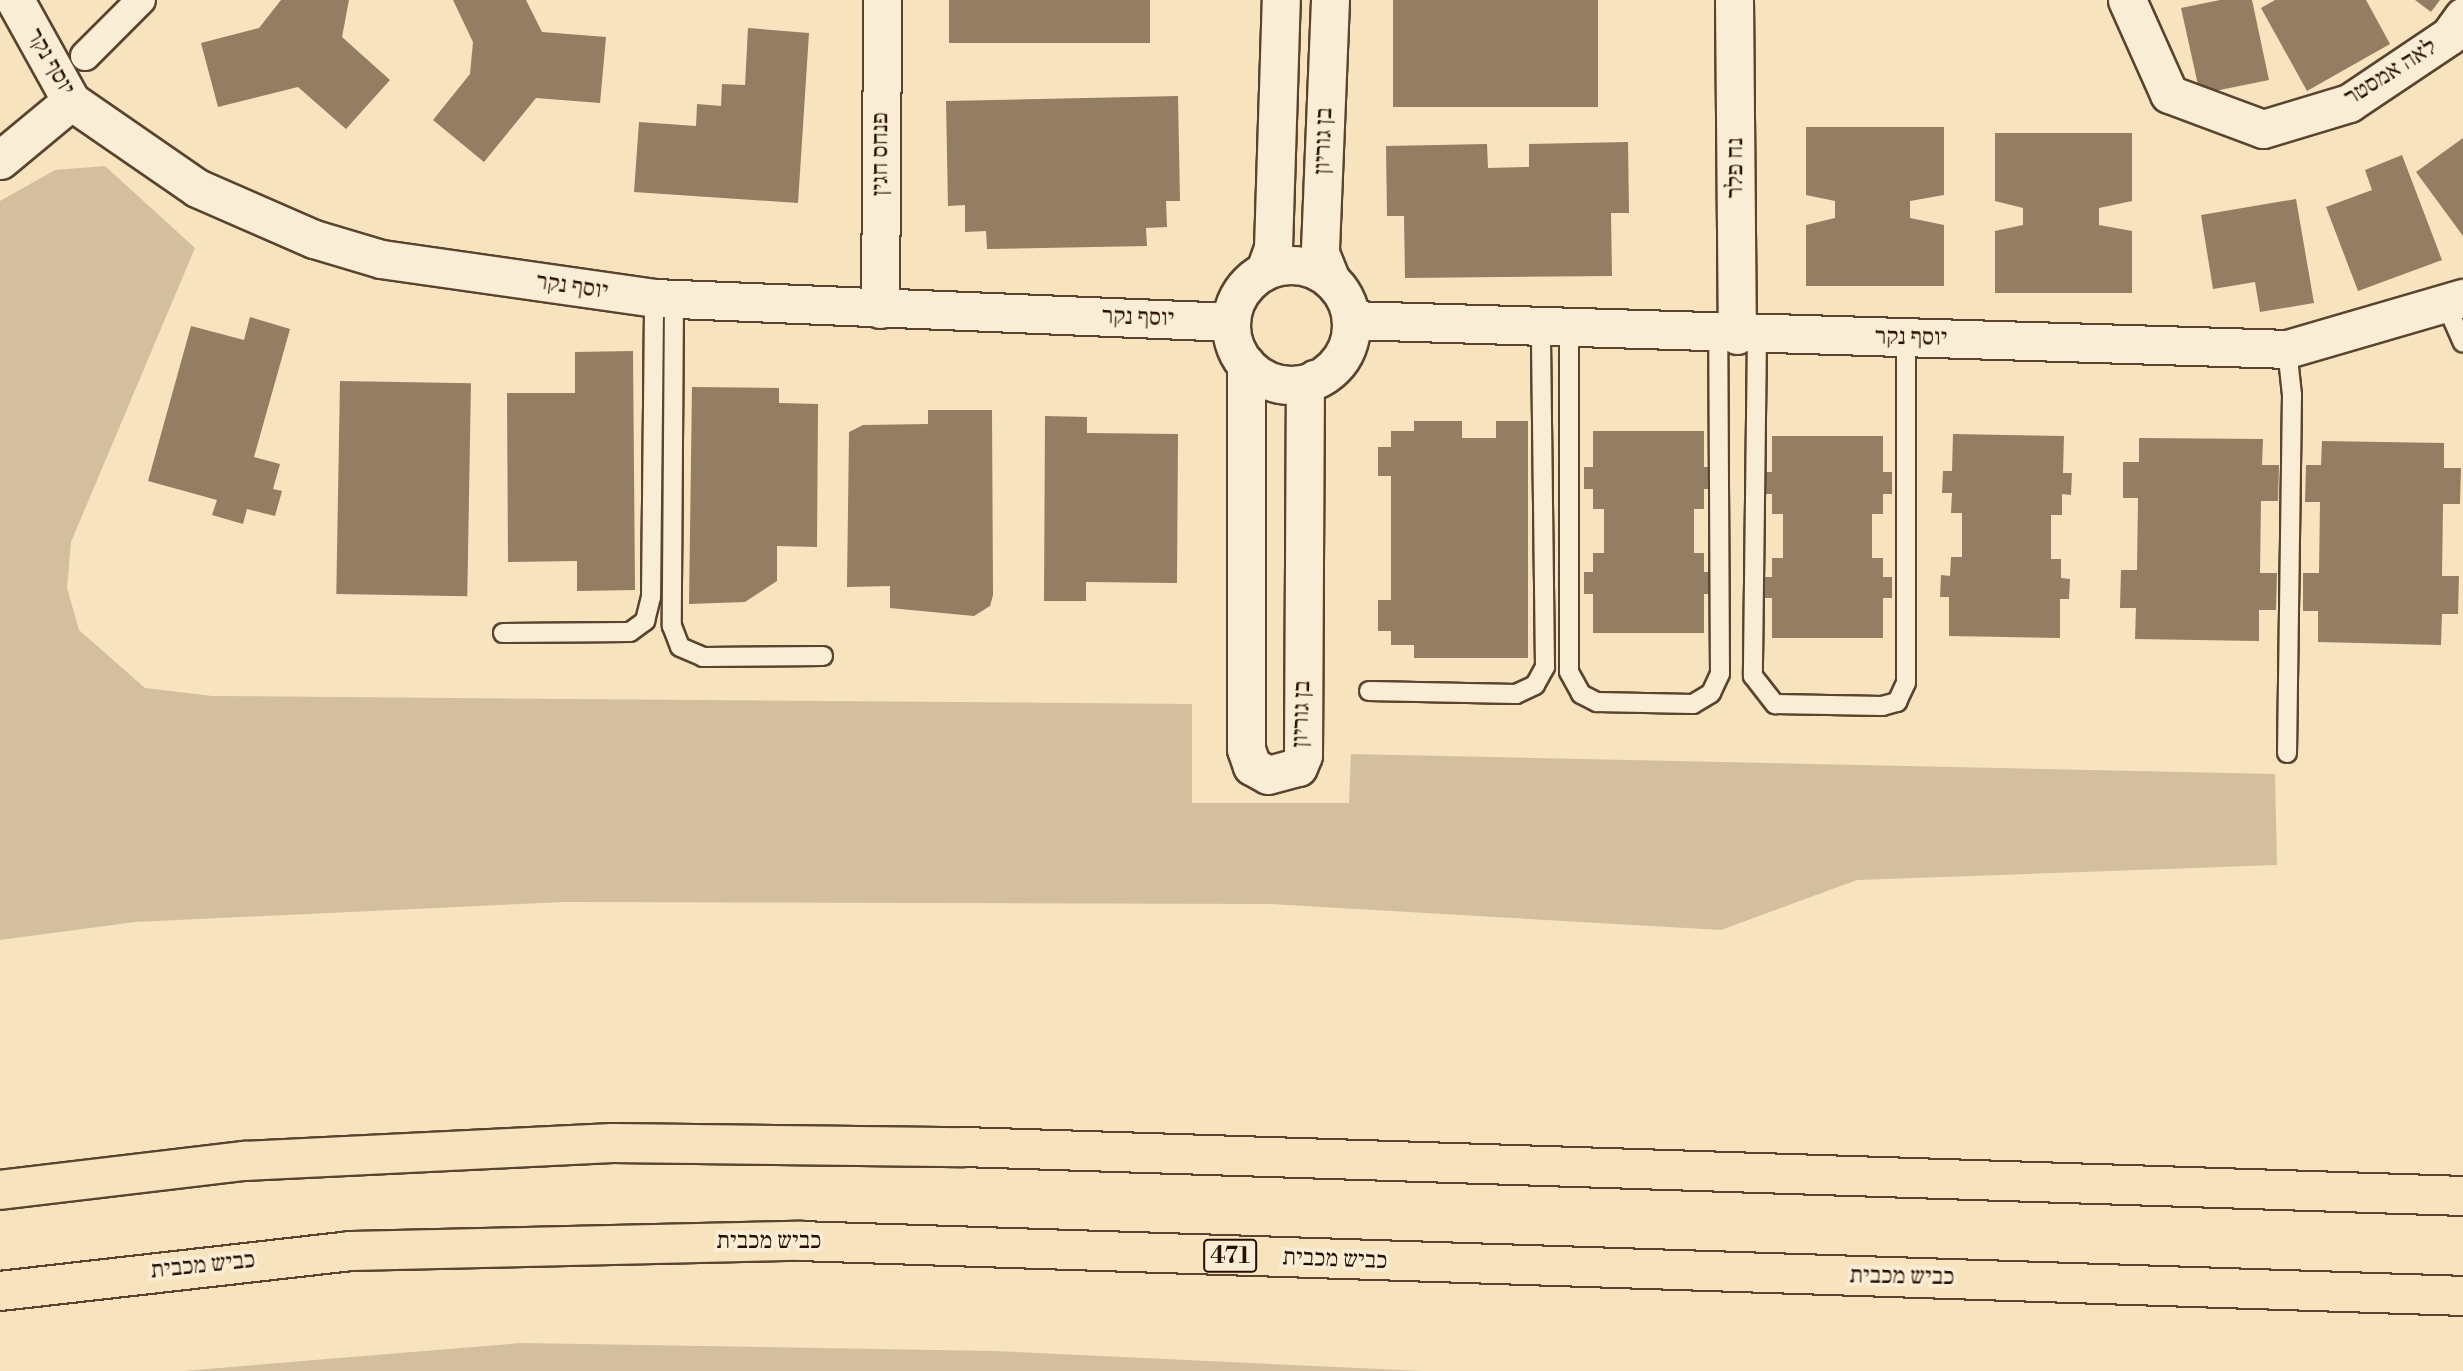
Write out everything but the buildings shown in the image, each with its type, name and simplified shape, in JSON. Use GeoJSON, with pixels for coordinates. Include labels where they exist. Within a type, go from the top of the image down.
{"type":"FeatureCollection","features":[{"type":"Feature","properties":{"kind":"highway"},"geometry":{"type":"LineString","coordinates":[[0,1190],[244,1161],[640,1143],[976,1147],[2463,1196]]}},
{"type":"Feature","properties":{"kind":"highway","name":"כביש מכבית"},"geometry":{"type":"LineString","coordinates":[[0,1291],[349,1251],[799,1241],[2463,1296]]}},
{"type":"Feature","properties":{"kind":"street","name":"יוסף נקר"},"geometry":{"type":"LineString","coordinates":[[15,0],[71,101],[197,188],[314,239],[381,260],[664,299],[1231,322]]}},
{"type":"Feature","properties":{"kind":"street"},"geometry":{"type":"LineString","coordinates":[[85,56],[141,0]]}},
{"type":"Feature","properties":{"kind":"street","name":"פנחס חגין"},"geometry":{"type":"LineString","coordinates":[[880,309],[882,0]]}},
{"type":"Feature","properties":{"kind":"street","name":"בן גוריון"},"geometry":{"type":"LineString","coordinates":[[1265,271],[1273,248],[1281,0]]}},
{"type":"Feature","properties":{"kind":"street","name":"בן גוריון"},"geometry":{"type":"LineString","coordinates":[[1330,0],[1320,253],[1331,279]]}},
{"type":"Feature","properties":{"kind":"street","name":"נח פלר"},"geometry":{"type":"LineString","coordinates":[[1734,0],[1737,335]]}},
{"type":"Feature","properties":{"kind":"street","name":"לאה אמסטר"},"geometry":{"type":"LineString","coordinates":[[2127,0],[2169,94],[2263,129],[2349,103],[2449,36],[2463,17]]}},
{"type":"Feature","properties":{"kind":"street"},"geometry":{"type":"LineString","coordinates":[[0,160],[71,101]]}},
{"type":"Feature","properties":{"kind":"street"},"geometry":{"type":"LineString","coordinates":[[1300,265],[1331,279],[1351,320],[1342,355],[1315,379],[1278,383],[1246,364],[1231,322],[1241,291],[1265,271],[1300,265]]}},
{"type":"Feature","properties":{"kind":"street","name":"יוסף נקר"},"geometry":{"type":"LineString","coordinates":[[1351,320],[1737,335],[1906,337],[2287,349],[2455,303]]}},
{"type":"Feature","properties":{"kind":"street","name":"בן גוריון"},"geometry":{"type":"LineString","coordinates":[[1246,364],[1246,750],[1252,766],[1268,775],[1298,767],[1303,755],[1305,387],[1315,379]]}},
{"type":"Feature","properties":{"kind":"lane"},"geometry":{"type":"LineString","coordinates":[[503,633],[630,632],[645,621],[651,597],[664,299]]}},
{"type":"Feature","properties":{"kind":"lane"},"geometry":{"type":"LineString","coordinates":[[664,299],[672,626],[680,647],[703,657],[823,656]]}},
{"type":"Feature","properties":{"kind":"lane"},"geometry":{"type":"LineString","coordinates":[[2455,303],[2463,343]]}},
{"type":"Feature","properties":{"kind":"lane"},"geometry":{"type":"LineString","coordinates":[[1555,328],[1569,673],[1581,694],[1597,702],[1693,704],[1711,693],[1720,674],[1737,335]]}},
{"type":"Feature","properties":{"kind":"lane"},"geometry":{"type":"LineString","coordinates":[[1369,691],[1516,694],[1535,685],[1545,667],[1555,328]]}},
{"type":"Feature","properties":{"kind":"lane"},"geometry":{"type":"LineString","coordinates":[[1737,335],[1753,676],[1775,704],[1882,706],[1897,702],[1906,683],[1906,337]]}},
{"type":"Feature","properties":{"kind":"lane"},"geometry":{"type":"LineString","coordinates":[[2287,349],[2292,395],[2287,753]]}},
{"type":"Feature","properties":{"kind":"shaded area"},"geometry":{"type":"Polygon","coordinates":[[[105,166],[195,248],[71,542],[67,588],[79,630],[145,688],[212,696],[1192,704],[1192,803],[1349,803],[1351,754],[2275,774],[2277,865],[1857,880],[1721,930],[1270,904],[564,902],[135,922],[0,940],[0,201],[55,170],[105,166]]]}},
{"type":"Feature","properties":{"kind":"shaded area"},"geometry":{"type":"Polygon","coordinates":[[[521,1343],[994,1351],[1422,1371],[183,1371],[521,1343]]]}}]}
